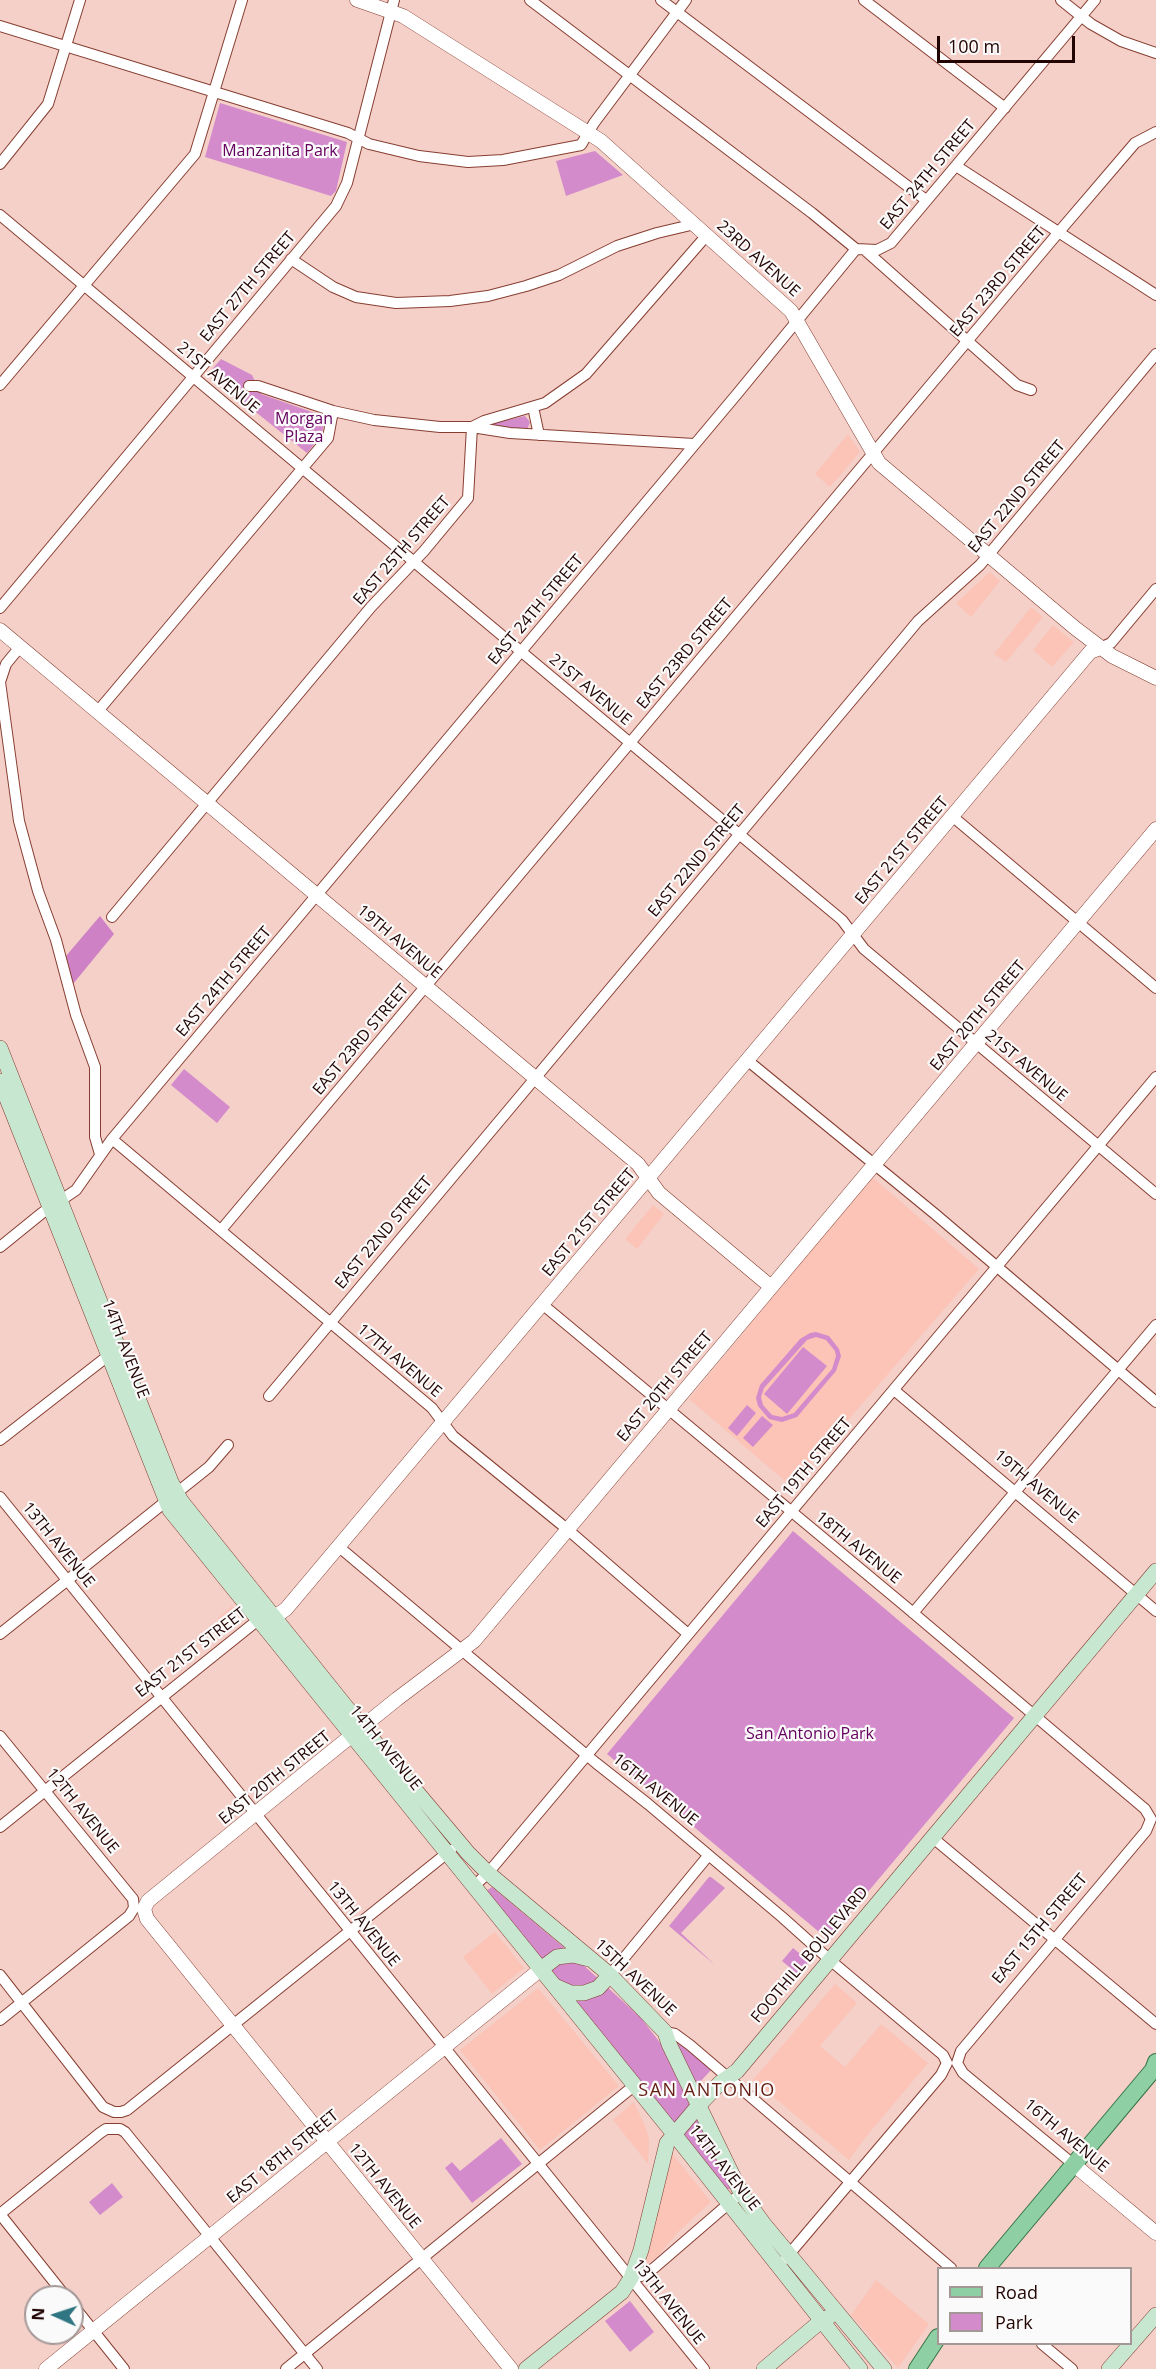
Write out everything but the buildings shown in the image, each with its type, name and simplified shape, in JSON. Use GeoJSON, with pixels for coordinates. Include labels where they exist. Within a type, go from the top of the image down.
{"type":"FeatureCollection","features":[{"type":"Feature","properties":{"kind":"main road","name":"14TH AVENUE"},"geometry":{"type":"LineString","coordinates":[[0,1048],[3,1073],[170,1496],[170,1510],[266,1618],[454,1848],[474,1886],[674,2134],[735,2198],[784,2260],[837,2313],[884,2369]]}},
{"type":"Feature","properties":{"kind":"main road","name":"FOOTHILL BOULEVARD"},"geometry":{"type":"LineString","coordinates":[[526,2369],[622,2292],[632,2278],[639,2260],[663,2154],[674,2134],[699,2105],[737,2071],[1156,1571]]}},
{"type":"Feature","properties":{"kind":"main road","name":"14TH AVENUE"},"geometry":{"type":"LineString","coordinates":[[454,1848],[488,1873]]}},
{"type":"Feature","properties":{"kind":"main road","name":"15TH AVENUE"},"geometry":{"type":"LineString","coordinates":[[488,1873],[610,1975],[665,2032]]}},
{"type":"Feature","properties":{"kind":"main road"},"geometry":{"type":"LineString","coordinates":[[541,1970],[556,1957],[573,1955],[592,1960]]}},
{"type":"Feature","properties":{"kind":"main road"},"geometry":{"type":"LineString","coordinates":[[555,1986],[571,1993],[584,1993],[598,1988],[610,1975]]}},
{"type":"Feature","properties":{"kind":"main road","name":"14TH AVENUE"},"geometry":{"type":"LineString","coordinates":[[665,2032],[699,2105],[735,2198]]}},
{"type":"Feature","properties":{"kind":"main road"},"geometry":{"type":"LineString","coordinates":[[988,2267],[1155,2067]]}},
{"type":"Feature","properties":{"kind":"main road","name":"14TH AVENUE"},"geometry":{"type":"LineString","coordinates":[[784,2260],[821,2321],[860,2369]]}},
{"type":"Feature","properties":{"kind":"main road"},"geometry":{"type":"LineString","coordinates":[[764,2369],[821,2321],[837,2313]]}},
{"type":"Feature","properties":{"kind":"main road"},"geometry":{"type":"LineString","coordinates":[[1132,2343],[1156,2315]]}},
{"type":"Feature","properties":{"kind":"main road"},"geometry":{"type":"LineString","coordinates":[[917,2369],[937,2340]]}},
{"type":"Feature","properties":{"kind":"main road"},"geometry":{"type":"LineString","coordinates":[[1109,2369],[1130,2345]]}},
{"type":"Feature","properties":{"kind":"street"},"geometry":{"type":"LineString","coordinates":[[0,164],[48,104],[80,0]]}},
{"type":"Feature","properties":{"kind":"street"},"geometry":{"type":"LineString","coordinates":[[0,385],[195,154],[242,0]]}},
{"type":"Feature","properties":{"kind":"street","name":"23RD AVENUE"},"geometry":{"type":"LineString","coordinates":[[357,0],[392,5],[403,16],[601,141],[787,306],[883,467],[1100,648],[1156,678]]}},
{"type":"Feature","properties":{"kind":"street"},"geometry":{"type":"LineString","coordinates":[[530,0],[861,250],[1017,385],[1031,390]]}},
{"type":"Feature","properties":{"kind":"street"},"geometry":{"type":"LineString","coordinates":[[661,0],[926,200]]}},
{"type":"Feature","properties":{"kind":"street"},"geometry":{"type":"LineString","coordinates":[[0,26],[348,133],[369,144],[419,156],[468,162],[502,160],[581,145],[629,76],[687,0]]}},
{"type":"Feature","properties":{"kind":"street"},"geometry":{"type":"LineString","coordinates":[[864,0],[1005,108]]}},
{"type":"Feature","properties":{"kind":"street"},"geometry":{"type":"LineString","coordinates":[[1061,0],[1081,16],[1121,41],[1156,53]]}},
{"type":"Feature","properties":{"kind":"street","name":"EAST 24TH STREET"},"geometry":{"type":"LineString","coordinates":[[0,1247],[76,1190],[112,1139],[797,321],[861,250],[877,250],[891,243],[1095,0]]}},
{"type":"Feature","properties":{"kind":"street","name":"EAST 27TH STREET"},"geometry":{"type":"LineString","coordinates":[[0,608],[341,198],[392,5]]}},
{"type":"Feature","properties":{"kind":"street","name":"EAST 23RD STREET"},"geometry":{"type":"LineString","coordinates":[[220,1230],[1058,233],[1135,143],[1156,132]]}},
{"type":"Feature","properties":{"kind":"street"},"geometry":{"type":"LineString","coordinates":[[956,166],[1156,295]]}},
{"type":"Feature","properties":{"kind":"street","name":"21ST AVENUE"},"geometry":{"type":"LineString","coordinates":[[0,215],[842,920],[864,949],[1156,1194]]}},
{"type":"Feature","properties":{"kind":"street"},"geometry":{"type":"LineString","coordinates":[[291,259],[333,287],[356,297],[396,303],[450,301],[488,296],[526,286],[559,275],[617,246],[695,224]]}},
{"type":"Feature","properties":{"kind":"street"},"geometry":{"type":"LineString","coordinates":[[472,427],[552,399],[586,374],[707,235]]}},
{"type":"Feature","properties":{"kind":"street","name":"EAST 22ND STREET"},"geometry":{"type":"LineString","coordinates":[[269,1396],[918,621],[980,565],[1156,354]]}},
{"type":"Feature","properties":{"kind":"street"},"geometry":{"type":"LineString","coordinates":[[249,386],[258,386],[333,411],[374,420],[414,425],[472,427],[486,431],[539,435],[694,444]]}},
{"type":"Feature","properties":{"kind":"street"},"geometry":{"type":"LineString","coordinates":[[533,407],[539,435]]}},
{"type":"Feature","properties":{"kind":"street"},"geometry":{"type":"LineString","coordinates":[[98,711],[303,469],[327,438],[333,411]]}},
{"type":"Feature","properties":{"kind":"street","name":"EAST 25TH STREET"},"geometry":{"type":"LineString","coordinates":[[112,917],[372,607],[468,498],[472,427]]}},
{"type":"Feature","properties":{"kind":"street","name":"EAST 21ST STREET"},"geometry":{"type":"LineString","coordinates":[[0,1827],[162,1697],[266,1618],[286,1610],[1090,652],[1111,643],[1156,589]]}},
{"type":"Feature","properties":{"kind":"street","name":"19TH AVENUE"},"geometry":{"type":"LineString","coordinates":[[0,630],[535,1076],[638,1164],[659,1193],[770,1286]]}},
{"type":"Feature","properties":{"kind":"street"},"geometry":{"type":"LineString","coordinates":[[20,647],[6,664],[0,682],[21,830],[38,891],[56,940],[76,1015],[95,1067],[95,1137],[100,1154]]}},
{"type":"Feature","properties":{"kind":"street"},"geometry":{"type":"LineString","coordinates":[[952,816],[1156,988]]}},
{"type":"Feature","properties":{"kind":"street","name":"EAST 20TH STREET"},"geometry":{"type":"LineString","coordinates":[[0,2020],[397,1699],[474,1641],[1156,829]]}},
{"type":"Feature","properties":{"kind":"street"},"geometry":{"type":"LineString","coordinates":[[747,1060],[1156,1402]]}},
{"type":"Feature","properties":{"kind":"street","name":"EAST 19TH STREET"},"geometry":{"type":"LineString","coordinates":[[474,1886],[488,1873],[1156,1077]]}},
{"type":"Feature","properties":{"kind":"street","name":"17TH AVENUE"},"geometry":{"type":"LineString","coordinates":[[112,1139],[432,1408],[453,1436],[567,1529],[688,1634]]}},
{"type":"Feature","properties":{"kind":"street","name":"18TH AVENUE"},"geometry":{"type":"LineString","coordinates":[[542,1304],[1145,1809],[1151,1819]]}},
{"type":"Feature","properties":{"kind":"street"},"geometry":{"type":"LineString","coordinates":[[913,1613],[1156,1325]]}},
{"type":"Feature","properties":{"kind":"street"},"geometry":{"type":"LineString","coordinates":[[0,1440],[113,1352]]}},
{"type":"Feature","properties":{"kind":"street","name":"19TH AVENUE"},"geometry":{"type":"LineString","coordinates":[[894,1390],[1156,1611]]}},
{"type":"Feature","properties":{"kind":"street"},"geometry":{"type":"LineString","coordinates":[[0,1634],[208,1467],[228,1445]]}},
{"type":"Feature","properties":{"kind":"street","name":"13TH AVENUE"},"geometry":{"type":"LineString","coordinates":[[0,1497],[704,2369]]}},
{"type":"Feature","properties":{"kind":"street","name":"16TH AVENUE"},"geometry":{"type":"LineString","coordinates":[[339,1546],[1156,2233]]}},
{"type":"Feature","properties":{"kind":"street","name":"12TH AVENUE"},"geometry":{"type":"LineString","coordinates":[[0,1736],[511,2369]]}},
{"type":"Feature","properties":{"kind":"street","name":"EAST 15TH STREET"},"geometry":{"type":"LineString","coordinates":[[784,2260],[1146,1831],[1151,1819]]}},
{"type":"Feature","properties":{"kind":"street"},"geometry":{"type":"LineString","coordinates":[[933,1838],[1156,2024]]}},
{"type":"Feature","properties":{"kind":"street"},"geometry":{"type":"LineString","coordinates":[[0,1975],[103,2107],[114,2112],[127,2110],[454,1848]]}},
{"type":"Feature","properties":{"kind":"street"},"geometry":{"type":"LineString","coordinates":[[610,1975],[708,1856]]}},
{"type":"Feature","properties":{"kind":"street","name":"EAST 18TH STREET"},"geometry":{"type":"LineString","coordinates":[[46,2369],[541,1970]]}},
{"type":"Feature","properties":{"kind":"street","name":"15TH AVENUE"},"geometry":{"type":"LineString","coordinates":[[665,2032],[677,2036],[728,2078],[950,2267]]}},
{"type":"Feature","properties":{"kind":"street"},"geometry":{"type":"LineString","coordinates":[[286,2369],[635,2085]]}},
{"type":"Feature","properties":{"kind":"street"},"geometry":{"type":"LineString","coordinates":[[56,2285],[0,2214],[100,2133],[114,2128],[125,2132],[317,2369]]}},
{"type":"Feature","properties":{"kind":"street"},"geometry":{"type":"LineString","coordinates":[[632,2278],[641,2276],[654,2268],[735,2198]]}},
{"type":"Feature","properties":{"kind":"street"},"geometry":{"type":"LineString","coordinates":[[84,2319],[124,2369]]}},
{"type":"Feature","properties":{"kind":"street"},"geometry":{"type":"LineString","coordinates":[[1044,2345],[1072,2369]]}},
{"type":"Feature","properties":{"kind":"shaded area"},"geometry":{"type":"Polygon","coordinates":[[[848,434],[860,452],[830,487],[815,474],[848,434]]]}},
{"type":"Feature","properties":{"kind":"shaded area"},"geometry":{"type":"Polygon","coordinates":[[[990,572],[1000,581],[971,617],[956,603],[990,572]]]}},
{"type":"Feature","properties":{"kind":"shaded area"},"geometry":{"type":"Polygon","coordinates":[[[1031,607],[1043,617],[1006,662],[994,654],[1031,607]]]}},
{"type":"Feature","properties":{"kind":"shaded area"},"geometry":{"type":"Polygon","coordinates":[[[1053,625],[1074,642],[1052,667],[1033,650],[1053,625]]]}},
{"type":"Feature","properties":{"kind":"shaded area"},"geometry":{"type":"Polygon","coordinates":[[[100,916],[114,934],[73,984],[66,956],[100,916]]]}},
{"type":"Feature","properties":{"kind":"shaded area"},"geometry":{"type":"Polygon","coordinates":[[[872,1177],[979,1269],[791,1486],[689,1399],[872,1177]]]}},
{"type":"Feature","properties":{"kind":"shaded area"},"geometry":{"type":"Polygon","coordinates":[[[653,1205],[664,1214],[637,1249],[625,1239],[653,1205]]]}},
{"type":"Feature","properties":{"kind":"shaded area"},"geometry":{"type":"Polygon","coordinates":[[[232,1606],[241,1617],[227,1629],[218,1618],[232,1606]]]}},
{"type":"Feature","properties":{"kind":"shaded area"},"geometry":{"type":"Polygon","coordinates":[[[495,1932],[524,1968],[492,1994],[463,1957],[495,1932]]]}},
{"type":"Feature","properties":{"kind":"shaded area"},"geometry":{"type":"Polygon","coordinates":[[[835,1984],[857,2003],[820,2046],[845,2067],[881,2024],[928,2063],[849,2160],[753,2080],[835,1984]]]}},
{"type":"Feature","properties":{"kind":"shaded area"},"geometry":{"type":"Polygon","coordinates":[[[538,1988],[619,2086],[540,2150],[460,2050],[538,1988]]]}},
{"type":"Feature","properties":{"kind":"shaded area"},"geometry":{"type":"Polygon","coordinates":[[[634,2102],[649,2140],[648,2164],[613,2120],[634,2102]]]}},
{"type":"Feature","properties":{"kind":"shaded area"},"geometry":{"type":"Polygon","coordinates":[[[672,2153],[711,2202],[679,2231],[658,2256],[647,2264],[645,2262],[672,2153]]]}},
{"type":"Feature","properties":{"kind":"shaded area"},"geometry":{"type":"Polygon","coordinates":[[[876,2280],[929,2324],[898,2368],[851,2315],[876,2280]]]}},
{"type":"Feature","properties":{"kind":"green space","name":"Manzanita Park"},"geometry":{"type":"Polygon","coordinates":[[[220,103],[347,142],[336,191],[331,196],[205,157],[220,103]]]}},
{"type":"Feature","properties":{"kind":"green space"},"geometry":{"type":"Polygon","coordinates":[[[595,151],[623,175],[566,196],[556,161],[595,151]]]}},
{"type":"Feature","properties":{"kind":"green space","name":"Morgan Plaza"},"geometry":{"type":"Polygon","coordinates":[[[221,359],[252,375],[261,394],[326,417],[321,436],[307,453],[208,374],[221,359]]]}},
{"type":"Feature","properties":{"kind":"green space"},"geometry":{"type":"Polygon","coordinates":[[[525,416],[530,422],[527,430],[486,425],[525,416]]]}},
{"type":"Feature","properties":{"kind":"green space"},"geometry":{"type":"Polygon","coordinates":[[[184,1069],[230,1107],[217,1123],[171,1085],[184,1069]]]}},
{"type":"Feature","properties":{"kind":"green space"},"geometry":{"type":"Polygon","coordinates":[[[816,1332],[829,1336],[839,1349],[841,1356],[836,1371],[797,1417],[782,1422],[769,1419],[758,1406],[756,1398],[760,1385],[800,1339],[816,1332]],[[816,1337],[807,1340],[764,1388],[761,1397],[763,1405],[772,1415],[782,1417],[794,1413],[832,1369],[836,1356],[835,1351],[826,1340],[816,1337]]]}},
{"type":"Feature","properties":{"kind":"green space"},"geometry":{"type":"Polygon","coordinates":[[[803,1347],[827,1366],[787,1414],[764,1394],[803,1347]]]}},
{"type":"Feature","properties":{"kind":"green space"},"geometry":{"type":"Polygon","coordinates":[[[747,1405],[756,1413],[737,1436],[728,1428],[747,1405]]]}},
{"type":"Feature","properties":{"kind":"green space"},"geometry":{"type":"Polygon","coordinates":[[[762,1416],[773,1425],[753,1447],[743,1438],[762,1416]]]}},
{"type":"Feature","properties":{"kind":"green space","name":"San Antonio Park"},"geometry":{"type":"Polygon","coordinates":[[[793,1531],[1014,1718],[830,1937],[825,1937],[607,1754],[793,1531]]]}},
{"type":"Feature","properties":{"kind":"green space"},"geometry":{"type":"Polygon","coordinates":[[[709,1877],[725,1888],[681,1933],[715,1965],[669,1926],[709,1877]]]}},
{"type":"Feature","properties":{"kind":"green space"},"geometry":{"type":"Polygon","coordinates":[[[492,1887],[567,1950],[641,2018],[671,2057],[673,2039],[712,2069],[688,2095],[731,2188],[727,2190],[486,1891],[492,1887]]]}},
{"type":"Feature","properties":{"kind":"green space"},"geometry":{"type":"Polygon","coordinates":[[[793,1948],[809,1961],[784,1988],[783,1984],[793,1970],[782,1961],[793,1948]]]}},
{"type":"Feature","properties":{"kind":"green space"},"geometry":{"type":"Polygon","coordinates":[[[501,2138],[522,2164],[472,2203],[445,2168],[452,2162],[460,2171],[501,2138]]]}},
{"type":"Feature","properties":{"kind":"green space"},"geometry":{"type":"Polygon","coordinates":[[[112,2183],[123,2197],[100,2215],[89,2202],[112,2183]]]}},
{"type":"Feature","properties":{"kind":"green space"},"geometry":{"type":"Polygon","coordinates":[[[630,2301],[654,2332],[630,2352],[605,2321],[630,2301]]]}},
{"type":"Feature","properties":{"kind":"district","name":"SAN ANTONIO"},"geometry":{"type":"Point","coordinates":[707,2091]}}]}
